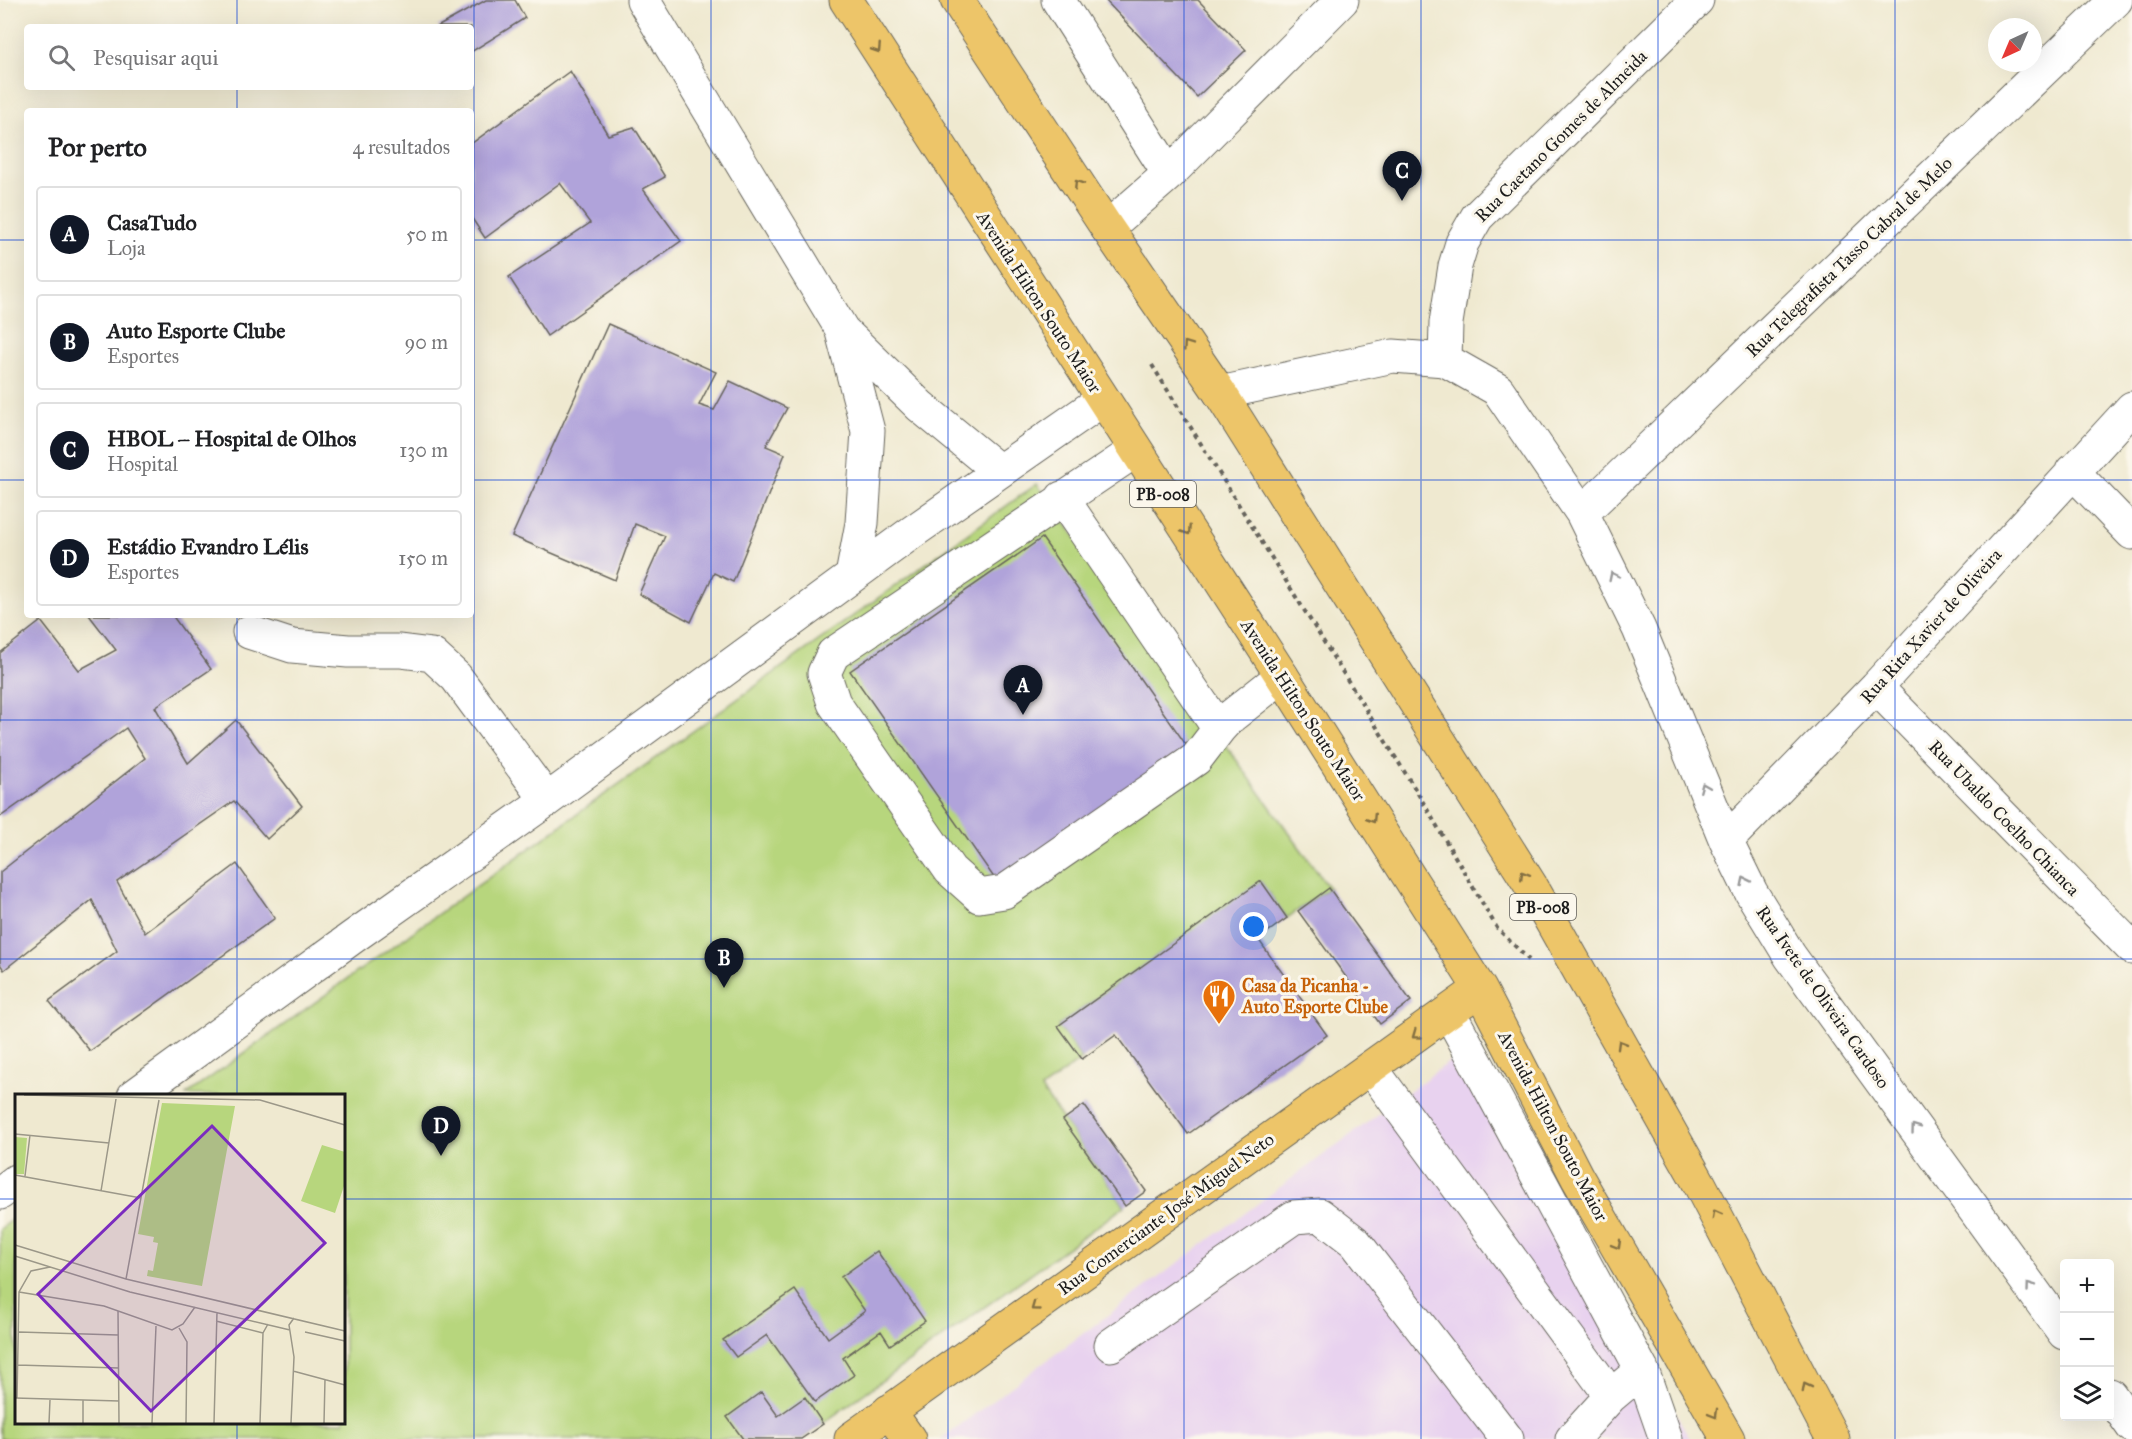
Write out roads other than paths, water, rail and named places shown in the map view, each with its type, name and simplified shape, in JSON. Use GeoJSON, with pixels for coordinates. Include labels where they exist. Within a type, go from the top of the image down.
{"type":"FeatureCollection","features":[{"type":"Feature","properties":{"kind":"main road","name":"Avenida Hilton Souto Maior"},"geometry":{"type":"LineString","coordinates":[[846,0],[1102,400],[1282,675],[1480,989],[1577,1177],[1728,1439]]}},
{"type":"Feature","properties":{"kind":"main road","name":"PB-008"},"geometry":{"type":"LineString","coordinates":[[957,0],[1107,228],[1221,393],[1533,889],[1700,1183],[1833,1439]]}},
{"type":"Feature","properties":{"kind":"main road","name":"Rua Comerciante José Miguel Neto"},"geometry":{"type":"LineString","coordinates":[[851,1439],[1480,989]]}},
{"type":"Feature","properties":{"kind":"main road"},"geometry":{"type":"LineString","coordinates":[[889,1411],[909,1439]]}},
{"type":"Feature","properties":{"kind":"street"},"geometry":{"type":"LineString","coordinates":[[643,0],[841,328],[920,406],[999,471]]}},
{"type":"Feature","properties":{"kind":"street"},"geometry":{"type":"LineString","coordinates":[[1058,0],[1168,174]]}},
{"type":"Feature","properties":{"kind":"street"},"geometry":{"type":"LineString","coordinates":[[1107,228],[1168,174],[1342,0]]}},
{"type":"Feature","properties":{"kind":"street","name":"Rua Caetano Gomes de Almeida"},"geometry":{"type":"LineString","coordinates":[[1445,360],[1446,323],[1455,266],[1462,243],[1478,217],[1697,0]]}},
{"type":"Feature","properties":{"kind":"street","name":"Rua Telegrafista Tasso Cabral de Melo"},"geometry":{"type":"LineString","coordinates":[[1582,513],[2116,0]]}},
{"type":"Feature","properties":{"kind":"street"},"geometry":{"type":"LineString","coordinates":[[841,328],[868,431],[862,523],[852,576]]}},
{"type":"Feature","properties":{"kind":"street"},"geometry":{"type":"LineString","coordinates":[[1221,393],[1393,356],[1445,360],[1498,390],[1582,513]]}},
{"type":"Feature","properties":{"kind":"street"},"geometry":{"type":"LineString","coordinates":[[135,1094],[547,800],[852,576],[1102,400]]}},
{"type":"Feature","properties":{"kind":"street","name":"Rua Rita Xavier de Oliveira"},"geometry":{"type":"LineString","coordinates":[[1726,841],[1876,687],[2132,408]]}},
{"type":"Feature","properties":{"kind":"street"},"geometry":{"type":"LineString","coordinates":[[1135,451],[833,654],[824,673],[834,703],[950,870],[979,896],[1004,892],[1196,759],[1229,718],[1282,675]]}},
{"type":"Feature","properties":{"kind":"street"},"geometry":{"type":"LineString","coordinates":[[2072,471],[2132,533]]}},
{"type":"Feature","properties":{"kind":"street"},"geometry":{"type":"LineString","coordinates":[[1062,498],[1219,729]]}},
{"type":"Feature","properties":{"kind":"street","name":"Rua Ivete de Oliveira Cardoso"},"geometry":{"type":"LineString","coordinates":[[1582,513],[1639,628],[1726,841],[1750,892],[1790,956],[2060,1327]]}},
{"type":"Feature","properties":{"kind":"street"},"geometry":{"type":"LineString","coordinates":[[249,632],[292,646],[348,651],[400,651],[432,655],[456,677],[547,800]]}},
{"type":"Feature","properties":{"kind":"street","name":"Rua Ubaldo Coelho Chianca"},"geometry":{"type":"LineString","coordinates":[[1876,687],[2132,948]]}},
{"type":"Feature","properties":{"kind":"street"},"geometry":{"type":"LineString","coordinates":[[1449,1012],[1642,1370],[1666,1439]]}},
{"type":"Feature","properties":{"kind":"street"},"geometry":{"type":"LineString","coordinates":[[1371,1068],[1611,1396]]}},
{"type":"Feature","properties":{"kind":"street"},"geometry":{"type":"LineString","coordinates":[[0,1193],[15,1182]]}},
{"type":"Feature","properties":{"kind":"street"},"geometry":{"type":"LineString","coordinates":[[1111,1345],[1294,1217],[1320,1215],[1355,1242],[1507,1439]]}},
{"type":"Feature","properties":{"kind":"street"},"geometry":{"type":"LineString","coordinates":[[1572,1439],[1611,1396],[1642,1370]]}},
{"type":"Feature","properties":{"kind":"street"},"geometry":{"type":"LineString","coordinates":[[2114,1402],[2132,1426]]}},
{"type":"Feature","properties":{"kind":"place","name":"HBOL – Hospital de Olhos"},"geometry":{"type":"Point","coordinates":[1402,201]}},
{"type":"Feature","properties":{"kind":"place","name":"CasaTudo"},"geometry":{"type":"Point","coordinates":[1023,715]}},
{"type":"Feature","properties":{"kind":"place","name":"Auto Esporte Clube"},"geometry":{"type":"Point","coordinates":[724,988]}},
{"type":"Feature","properties":{"kind":"place","name":"Casa da Picanha - Auto Esporte Clube"},"geometry":{"type":"Point","coordinates":[1219,1025]}},
{"type":"Feature","properties":{"kind":"place","name":"Estádio Evandro Lélis"},"geometry":{"type":"Point","coordinates":[441,1156]}}]}
